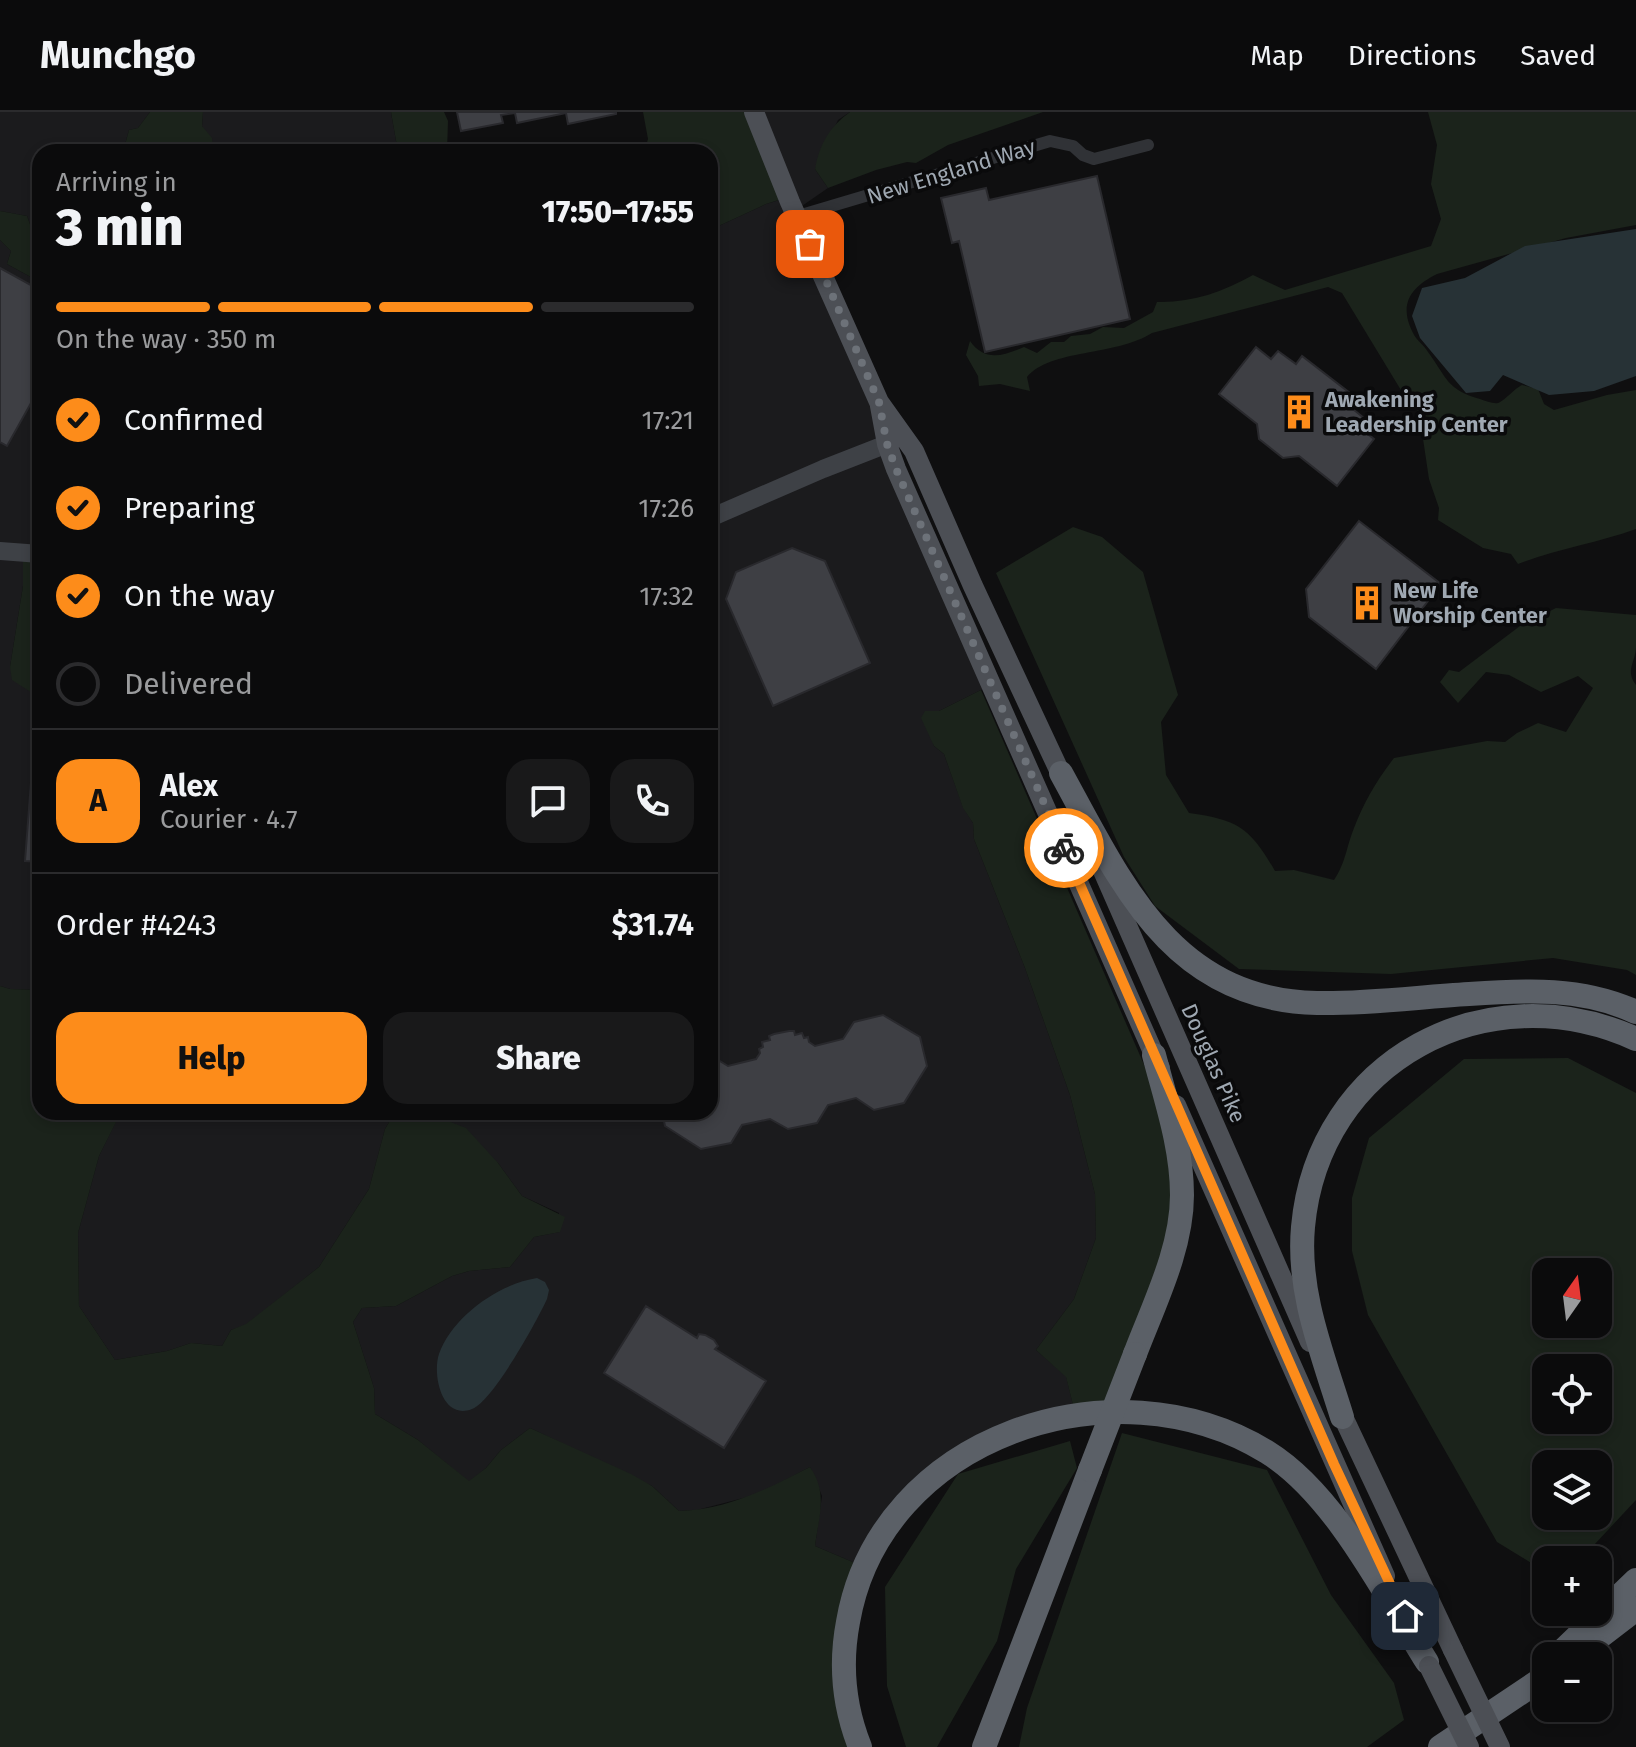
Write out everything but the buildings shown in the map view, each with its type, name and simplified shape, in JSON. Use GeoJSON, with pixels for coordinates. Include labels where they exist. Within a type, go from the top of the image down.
{"type":"FeatureCollection","features":[{"type":"Feature","properties":{"kind":"highway"},"geometry":{"type":"LineString","coordinates":[[1061,773],[1136,905],[1178,950],[1230,984],[1265,996],[1316,1003],[1542,990],[1586,995],[1636,1012]]}},
{"type":"Feature","properties":{"kind":"highway"},"geometry":{"type":"LineString","coordinates":[[1342,1417],[1309,1307],[1302,1246],[1307,1202],[1315,1170],[1328,1140],[1352,1102],[1382,1070],[1417,1045],[1481,1020],[1520,1015],[1562,1016],[1601,1025],[1636,1039]]}},
{"type":"Feature","properties":{"kind":"highway"},"geometry":{"type":"LineString","coordinates":[[984,1747],[1174,1245],[1182,1198],[1178,1150],[1154,1055]]}},
{"type":"Feature","properties":{"kind":"highway"},"geometry":{"type":"LineString","coordinates":[[860,1747],[847,1703],[845,1642],[856,1588],[880,1535],[898,1509],[921,1485],[968,1452],[1023,1428],[1077,1416],[1135,1413],[1189,1421],[1237,1436],[1283,1463],[1310,1486],[1330,1511],[1428,1664]]}},
{"type":"Feature","properties":{"kind":"highway"},"geometry":{"type":"LineString","coordinates":[[1572,1642],[1636,1580]]}},
{"type":"Feature","properties":{"kind":"highway"},"geometry":{"type":"LineString","coordinates":[[1592,1642],[1636,1609]]}},
{"type":"Feature","properties":{"kind":"highway"},"geometry":{"type":"LineString","coordinates":[[1488,1715],[1532,1678]]}},
{"type":"Feature","properties":{"kind":"highway"},"geometry":{"type":"LineString","coordinates":[[1440,1747],[1532,1685]]}},
{"type":"Feature","properties":{"kind":"main road","name":"Douglas Pike"},"geometry":{"type":"LineString","coordinates":[[754,112],[879,402],[914,451],[1061,773],[1342,1417],[1500,1747]]}},
{"type":"Feature","properties":{"kind":"main road","name":"Douglas Pike"},"geometry":{"type":"LineString","coordinates":[[879,402],[887,444],[955,608],[1012,728],[1347,1493],[1469,1747]]}},
{"type":"Feature","properties":{"kind":"street","name":"New England Way"},"geometry":{"type":"LineString","coordinates":[[798,216],[1050,141],[1073,146],[1094,159],[1148,145]]}},
{"type":"Feature","properties":{"kind":"street"},"geometry":{"type":"LineString","coordinates":[[718,514],[887,444]]}},
{"type":"Feature","properties":{"kind":"street"},"geometry":{"type":"LineString","coordinates":[[0,551],[32,553]]}},
{"type":"Feature","properties":{"kind":"shaded area"},"geometry":{"type":"Polygon","coordinates":[[[0,112],[150,112],[138,128],[129,130],[125,144],[32,144],[32,227],[27,216],[0,211],[0,112]]]}},
{"type":"Feature","properties":{"kind":"shaded area"},"geometry":{"type":"Polygon","coordinates":[[[150,112],[203,112],[202,126],[212,138],[212,144],[125,144],[129,130],[138,128],[150,112]]]}},
{"type":"Feature","properties":{"kind":"shaded area"},"geometry":{"type":"Polygon","coordinates":[[[203,112],[391,112],[397,144],[210,144],[202,126],[203,112]]]}},
{"type":"Feature","properties":{"kind":"shaded area"},"geometry":{"type":"Polygon","coordinates":[[[391,112],[444,112],[448,121],[447,144],[397,144],[391,112]]]}},
{"type":"Feature","properties":{"kind":"shaded area"},"geometry":{"type":"Polygon","coordinates":[[[643,112],[758,112],[788,197],[718,226],[718,144],[646,144],[643,112]]]}},
{"type":"Feature","properties":{"kind":"shaded area"},"geometry":{"type":"Polygon","coordinates":[[[758,112],[850,112],[838,120],[815,169],[828,188],[799,208],[890,429],[985,688],[939,711],[925,711],[934,746],[944,754],[963,807],[973,823],[974,839],[1025,968],[1070,1095],[1095,1194],[1096,1238],[1074,1299],[1036,1350],[1066,1376],[1076,1417],[930,1476],[862,1566],[815,1546],[822,1496],[810,1467],[759,1494],[697,1510],[679,1511],[652,1486],[530,1428],[501,1450],[469,1482],[418,1440],[375,1414],[374,1388],[353,1322],[362,1308],[396,1306],[452,1276],[510,1267],[534,1237],[559,1232],[559,1213],[522,1196],[498,1163],[439,1120],[718,1120],[718,226],[789,197],[758,112]]]}},
{"type":"Feature","properties":{"kind":"shaded area"},"geometry":{"type":"Polygon","coordinates":[[[850,112],[1043,112],[948,145],[916,163],[907,162],[876,170],[828,188],[815,169],[817,160],[831,130],[850,112]]]}},
{"type":"Feature","properties":{"kind":"shaded area"},"geometry":{"type":"Polygon","coordinates":[[[1428,112],[1636,112],[1636,225],[1566,238],[1437,274],[1414,291],[1407,305],[1407,313],[1414,336],[1454,387],[1489,402],[1498,403],[1522,385],[1538,389],[1544,404],[1554,410],[1636,390],[1636,529],[1518,564],[1511,554],[1483,548],[1438,520],[1439,508],[1429,479],[1419,412],[1410,405],[1342,293],[1328,287],[1152,333],[1121,346],[1051,362],[1027,377],[1030,391],[1000,384],[979,386],[978,376],[966,355],[970,341],[988,354],[1001,355],[1024,347],[1037,353],[1051,342],[1064,342],[1071,336],[1090,334],[1103,327],[1124,328],[1153,312],[1157,302],[1182,301],[1206,295],[1253,275],[1285,290],[1431,246],[1441,219],[1431,184],[1437,145],[1428,112]]]}},
{"type":"Feature","properties":{"kind":"shaded area"},"geometry":{"type":"Polygon","coordinates":[[[0,211],[27,216],[32,227],[32,278],[7,264],[11,251],[0,240],[0,211]]]}},
{"type":"Feature","properties":{"kind":"shaded area"},"geometry":{"type":"Polygon","coordinates":[[[1636,229],[1636,376],[1594,391],[1549,395],[1503,375],[1490,391],[1466,393],[1420,338],[1412,316],[1422,288],[1465,278],[1525,246],[1636,229]]]}},
{"type":"Feature","properties":{"kind":"shaded area"},"geometry":{"type":"Polygon","coordinates":[[[0,240],[11,251],[7,264],[32,278],[32,551],[23,552],[23,586],[10,667],[32,687],[32,990],[0,986],[0,240]]]}},
{"type":"Feature","properties":{"kind":"shaded area"},"geometry":{"type":"Polygon","coordinates":[[[1073,527],[1102,537],[1143,572],[1178,695],[1161,722],[1166,775],[1189,813],[1220,819],[1241,828],[1258,845],[1275,871],[1294,870],[1334,880],[1362,809],[1394,758],[1487,741],[1505,742],[1538,723],[1566,732],[1593,688],[1578,676],[1541,692],[1509,675],[1486,672],[1458,703],[1440,682],[1449,670],[1459,672],[1520,626],[1556,608],[1636,615],[1636,648],[1631,671],[1636,685],[1636,975],[1627,970],[1553,958],[1391,974],[1239,969],[1155,906],[1124,857],[996,573],[1073,527]]]}},
{"type":"Feature","properties":{"kind":"shaded area"},"geometry":{"type":"Polygon","coordinates":[[[23,551],[32,551],[32,693],[12,680],[10,667],[23,586],[23,551]]]}},
{"type":"Feature","properties":{"kind":"shaded area"},"geometry":{"type":"Polygon","coordinates":[[[981,690],[1162,1106],[1176,1229],[1110,1414],[1076,1417],[1066,1377],[1036,1350],[1074,1299],[1096,1238],[1095,1194],[1070,1095],[1025,968],[974,839],[973,823],[963,808],[944,754],[934,746],[921,718],[925,711],[939,711],[981,690]]]}},
{"type":"Feature","properties":{"kind":"shaded area"},"geometry":{"type":"Polygon","coordinates":[[[0,986],[32,990],[32,1120],[119,1120],[99,1156],[78,1233],[79,1306],[115,1360],[167,1351],[191,1343],[222,1346],[231,1330],[246,1324],[319,1267],[369,1189],[385,1129],[390,1120],[445,1120],[466,1128],[498,1163],[522,1196],[565,1217],[560,1232],[534,1237],[510,1267],[452,1276],[396,1306],[362,1308],[353,1322],[374,1388],[375,1414],[418,1440],[469,1481],[486,1468],[501,1450],[530,1428],[631,1474],[652,1486],[679,1511],[731,1502],[810,1467],[821,1496],[815,1546],[862,1566],[853,1584],[857,1747],[0,1747],[0,986]]]}},
{"type":"Feature","properties":{"kind":"shaded area"},"geometry":{"type":"Polygon","coordinates":[[[1568,1058],[1636,1093],[1636,1500],[1612,1526],[1612,1450],[1532,1450],[1532,1530],[1608,1530],[1593,1546],[1532,1546],[1532,1563],[1497,1542],[1368,1315],[1352,1251],[1352,1198],[1369,1138],[1464,1059],[1568,1058]]]}},
{"type":"Feature","properties":{"kind":"shaded area"},"geometry":{"type":"Polygon","coordinates":[[[390,1120],[385,1129],[369,1189],[319,1267],[246,1325],[231,1330],[222,1346],[191,1343],[167,1351],[115,1360],[79,1306],[78,1233],[99,1156],[116,1121],[390,1120]]]}},
{"type":"Feature","properties":{"kind":"shaded area"},"geometry":{"type":"Polygon","coordinates":[[[537,1278],[545,1282],[549,1290],[547,1299],[514,1359],[481,1403],[462,1411],[453,1408],[438,1384],[437,1363],[445,1340],[478,1304],[507,1287],[537,1278]]]}},
{"type":"Feature","properties":{"kind":"shaded area"},"geometry":{"type":"Polygon","coordinates":[[[1122,1433],[1267,1470],[1331,1595],[1394,1683],[1404,1720],[1367,1747],[1019,1747],[1027,1708],[1122,1433]]]}},
{"type":"Feature","properties":{"kind":"shaded area"},"geometry":{"type":"Polygon","coordinates":[[[1070,1441],[1077,1468],[1016,1569],[997,1641],[937,1747],[906,1747],[887,1686],[885,1587],[958,1474],[1070,1441]]]}},
{"type":"Feature","properties":{"kind":"way so far"},"geometry":{"type":"LineString","coordinates":[[810,244],[879,402],[887,444],[896,469],[1064,848]]}},
{"type":"Feature","properties":{"kind":"place","name":"Awakening Leadership Center"},"geometry":{"type":"Point","coordinates":[1299,412]}},
{"type":"Feature","properties":{"kind":"place","name":"New Life Worship Center"},"geometry":{"type":"Point","coordinates":[1367,603]}},
{"type":"Feature","properties":{"kind":"route"},"geometry":{"type":"LineString","coordinates":[[1064,848],[1334,1464],[1405,1616]]}}]}
